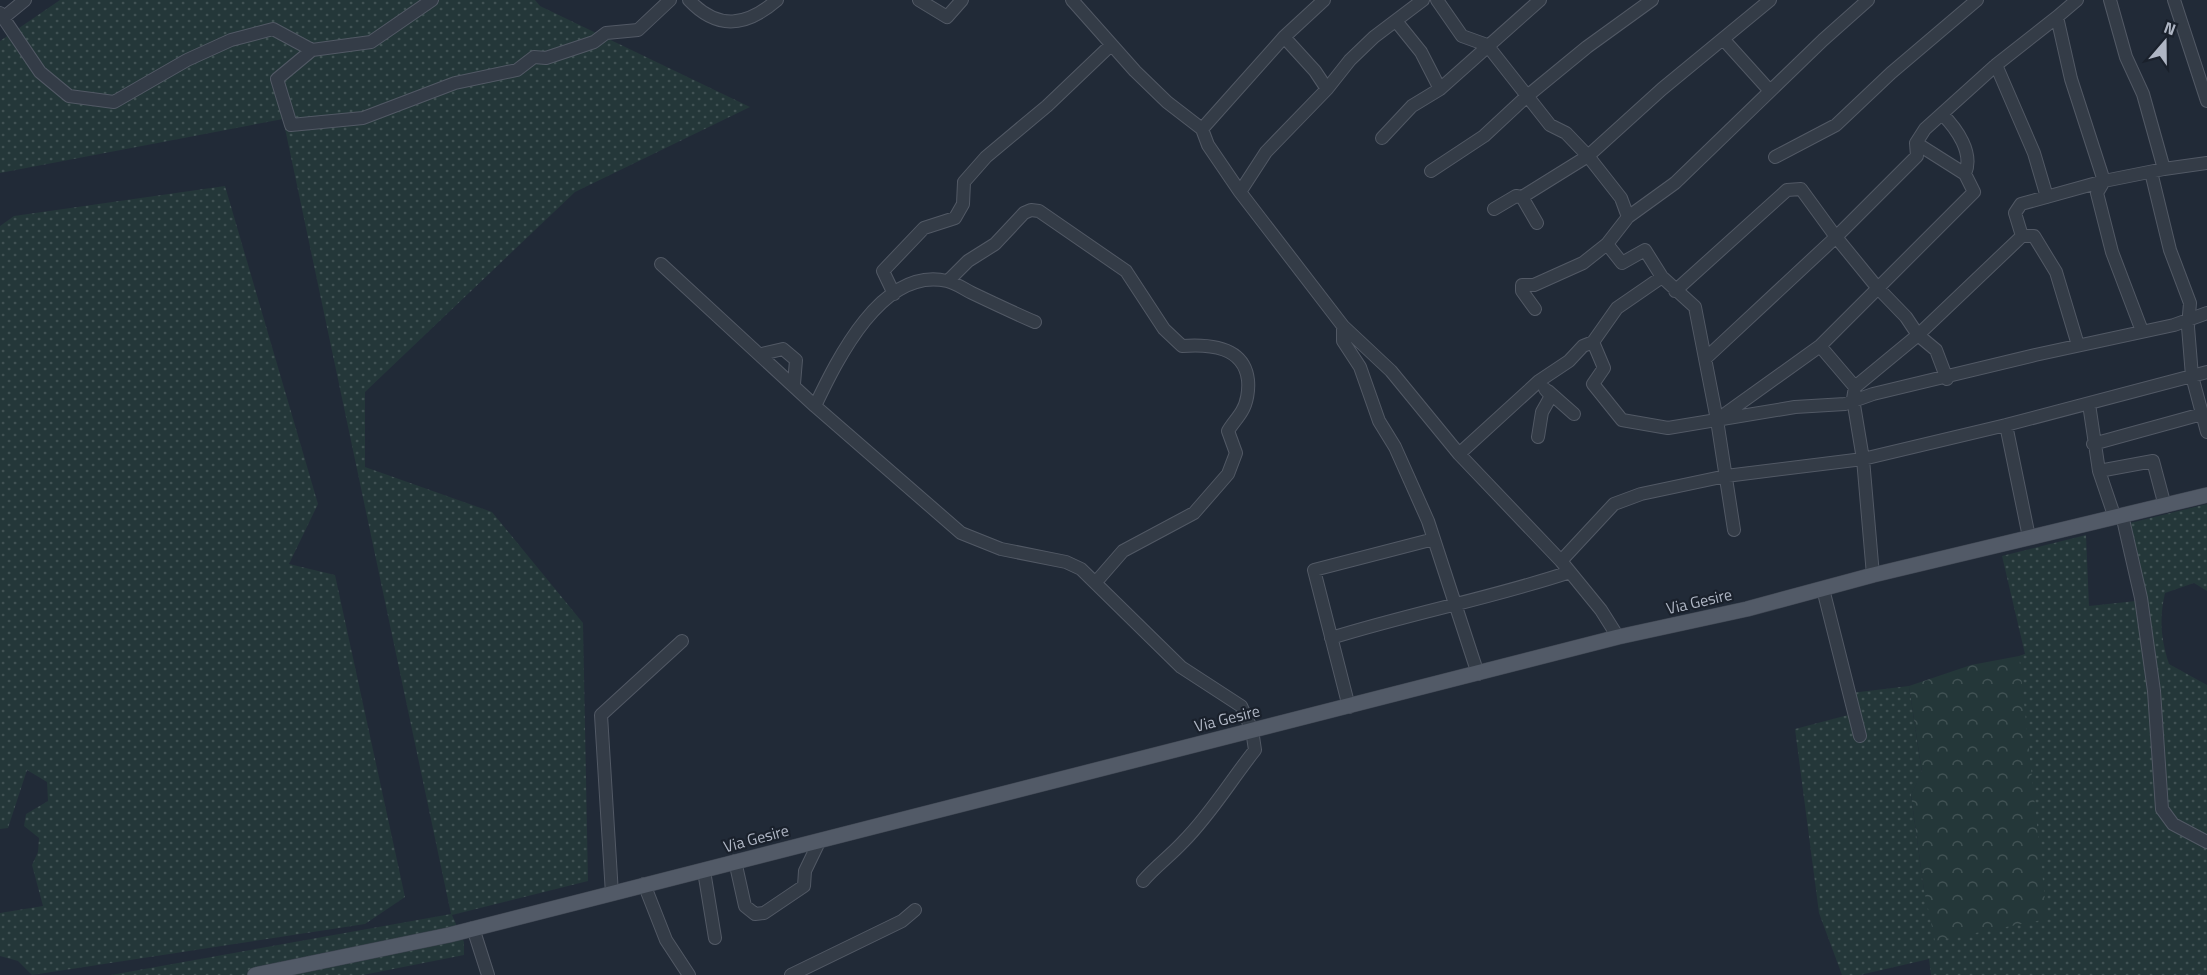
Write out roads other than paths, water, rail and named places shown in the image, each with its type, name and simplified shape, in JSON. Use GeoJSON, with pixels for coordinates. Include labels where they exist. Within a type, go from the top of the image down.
{"type":"FeatureCollection","features":[{"type":"Feature","properties":{"kind":"main road","name":"Via Gesire"},"geometry":{"type":"LineString","coordinates":[[255,975],[371,952],[612,894],[1618,637],[2207,495]]}},
{"type":"Feature","properties":{"kind":"street"},"geometry":{"type":"LineString","coordinates":[[25,0],[2,15],[40,72],[69,96],[114,102],[187,60],[231,40],[273,29],[312,50]]}},
{"type":"Feature","properties":{"kind":"street"},"geometry":{"type":"LineString","coordinates":[[432,0],[371,42],[312,50],[277,80],[291,125],[363,118],[455,83],[517,70],[534,57],[546,58],[594,42],[606,33],[638,30],[670,0]]}},
{"type":"Feature","properties":{"kind":"street"},"geometry":{"type":"LineString","coordinates":[[689,0],[698,10],[710,16],[723,21],[738,22],[754,17],[777,0]]}},
{"type":"Feature","properties":{"kind":"street"},"geometry":{"type":"LineString","coordinates":[[918,0],[947,17],[962,0]]}},
{"type":"Feature","properties":{"kind":"street"},"geometry":{"type":"LineString","coordinates":[[1072,0],[1167,102],[1202,129],[1208,145],[1240,192],[1343,326],[1391,371],[1459,454],[1561,561],[1601,610],[1618,637]]}},
{"type":"Feature","properties":{"kind":"street"},"geometry":{"type":"LineString","coordinates":[[1202,129],[1284,37],[1324,0]]}},
{"type":"Feature","properties":{"kind":"street"},"geometry":{"type":"LineString","coordinates":[[1240,192],[1266,152],[1327,89],[1350,60],[1374,37],[1423,0]]}},
{"type":"Feature","properties":{"kind":"street"},"geometry":{"type":"LineString","coordinates":[[1437,0],[1462,36],[1487,45],[1550,125],[1566,133],[1588,156],[1621,198],[1628,217]]}},
{"type":"Feature","properties":{"kind":"street"},"geometry":{"type":"LineString","coordinates":[[1382,138],[1412,106],[1440,89],[1540,0]]}},
{"type":"Feature","properties":{"kind":"street"},"geometry":{"type":"LineString","coordinates":[[1431,171],[1484,136],[1526,97],[1587,47],[1652,0]]}},
{"type":"Feature","properties":{"kind":"street"},"geometry":{"type":"LineString","coordinates":[[1494,209],[1516,196],[1522,197],[1588,156],[1662,89],[1770,0]]}},
{"type":"Feature","properties":{"kind":"street"},"geometry":{"type":"LineString","coordinates":[[1535,309],[1522,291],[1522,285],[1534,285],[1583,263],[1607,244],[1628,217],[1675,183],[1868,0]]}},
{"type":"Feature","properties":{"kind":"street"},"geometry":{"type":"LineString","coordinates":[[1774,157],[1836,125],[1891,73],[1977,0]]}},
{"type":"Feature","properties":{"kind":"street"},"geometry":{"type":"LineString","coordinates":[[1706,358],[1836,237],[1917,156],[1916,143],[1925,129],[1996,65],[2077,0]]}},
{"type":"Feature","properties":{"kind":"street"},"geometry":{"type":"LineString","coordinates":[[2110,0],[2126,57],[2143,94],[2170,250],[2190,303],[2192,376],[2207,432]]}},
{"type":"Feature","properties":{"kind":"street"},"geometry":{"type":"LineString","coordinates":[[2174,0],[2207,101]]}},
{"type":"Feature","properties":{"kind":"street"},"geometry":{"type":"LineString","coordinates":[[2057,17],[2071,79],[2104,181],[2097,193],[2105,225],[2142,331]]}},
{"type":"Feature","properties":{"kind":"street"},"geometry":{"type":"LineString","coordinates":[[1396,21],[1422,52],[1440,89]]}},
{"type":"Feature","properties":{"kind":"street"},"geometry":{"type":"LineString","coordinates":[[1284,37],[1315,71],[1327,89]]}},
{"type":"Feature","properties":{"kind":"street"},"geometry":{"type":"LineString","coordinates":[[1724,40],[1770,91]]}},
{"type":"Feature","properties":{"kind":"street"},"geometry":{"type":"LineString","coordinates":[[894,294],[883,271],[924,228],[955,218],[963,204],[964,182],[986,157],[1047,106],[1112,45]]}},
{"type":"Feature","properties":{"kind":"street"},"geometry":{"type":"LineString","coordinates":[[1996,65],[2034,153],[2047,197]]}},
{"type":"Feature","properties":{"kind":"street"},"geometry":{"type":"LineString","coordinates":[[1942,114],[1952,124],[1966,150],[1969,164],[1965,174]]}},
{"type":"Feature","properties":{"kind":"street"},"geometry":{"type":"LineString","coordinates":[[1717,420],[1820,346],[1876,286],[1974,192],[1965,174],[1916,143]]}},
{"type":"Feature","properties":{"kind":"street"},"geometry":{"type":"LineString","coordinates":[[2022,236],[2015,213],[2021,204],[2104,181],[2207,163]]}},
{"type":"Feature","properties":{"kind":"street"},"geometry":{"type":"LineString","coordinates":[[1675,291],[1787,190],[1801,189],[1876,286],[1906,317],[1918,335],[1936,350],[1947,379]]}},
{"type":"Feature","properties":{"kind":"street"},"geometry":{"type":"LineString","coordinates":[[1522,197],[1537,223]]}},
{"type":"Feature","properties":{"kind":"street"},"geometry":{"type":"LineString","coordinates":[[948,281],[968,261],[995,244],[1024,213],[1031,210],[1039,211],[1126,271],[1164,329],[1182,346],[1202,344],[1220,348],[1240,359],[1246,370],[1249,388],[1243,411],[1228,430],[1236,453],[1228,474],[1194,513],[1123,551],[1096,582]]}},
{"type":"Feature","properties":{"kind":"street"},"geometry":{"type":"LineString","coordinates":[[1854,393],[2022,236],[2034,236],[2056,272],[2078,345]]}},
{"type":"Feature","properties":{"kind":"street"},"geometry":{"type":"LineString","coordinates":[[1607,244],[1622,263],[1645,250],[1662,278],[1695,307],[1717,420],[1734,530]]}},
{"type":"Feature","properties":{"kind":"street"},"geometry":{"type":"LineString","coordinates":[[661,264],[762,354],[815,406],[962,533],[1001,549],[1066,562],[1096,582],[1181,667],[1241,706],[1252,730],[1255,750],[1236,774],[1228,789],[1183,842],[1143,881]]}},
{"type":"Feature","properties":{"kind":"street"},"geometry":{"type":"LineString","coordinates":[[1459,454],[1542,385],[1583,346],[1593,342],[1617,308],[1662,278]]}},
{"type":"Feature","properties":{"kind":"street"},"geometry":{"type":"LineString","coordinates":[[815,406],[842,350],[875,308],[894,294],[916,283],[948,281],[1035,322]]}},
{"type":"Feature","properties":{"kind":"street"},"geometry":{"type":"LineString","coordinates":[[1593,342],[1604,368],[1593,384],[1622,420],[1668,428],[1795,407],[1822,407],[1854,393],[1947,379],[2207,313]]}},
{"type":"Feature","properties":{"kind":"street"},"geometry":{"type":"LineString","coordinates":[[1343,326],[1343,341],[1359,367],[1379,422],[1395,447],[1434,539],[1478,674]]}},
{"type":"Feature","properties":{"kind":"street"},"geometry":{"type":"LineString","coordinates":[[1820,346],[1854,393],[1863,459],[1873,574]]}},
{"type":"Feature","properties":{"kind":"street"},"geometry":{"type":"LineString","coordinates":[[762,354],[783,349],[796,360],[794,384]]}},
{"type":"Feature","properties":{"kind":"street"},"geometry":{"type":"LineString","coordinates":[[1561,561],[1614,504],[1641,494],[1726,476],[1863,459],[2090,404],[2207,372]]}},
{"type":"Feature","properties":{"kind":"street"},"geometry":{"type":"LineString","coordinates":[[1542,385],[1574,414]]}},
{"type":"Feature","properties":{"kind":"street"},"geometry":{"type":"LineString","coordinates":[[1538,437],[1542,412],[1551,396],[1542,385]]}},
{"type":"Feature","properties":{"kind":"street"},"geometry":{"type":"LineString","coordinates":[[2090,404],[2098,471],[2118,515],[2141,598],[2154,691],[2162,809],[2173,824],[2207,842]]}},
{"type":"Feature","properties":{"kind":"street"},"geometry":{"type":"LineString","coordinates":[[2093,444],[2202,414]]}},
{"type":"Feature","properties":{"kind":"street"},"geometry":{"type":"LineString","coordinates":[[2006,425],[2029,537]]}},
{"type":"Feature","properties":{"kind":"street"},"geometry":{"type":"LineString","coordinates":[[2098,471],[2153,461],[2165,506]]}},
{"type":"Feature","properties":{"kind":"street"},"geometry":{"type":"LineString","coordinates":[[1349,707],[1314,570],[1434,539]]}},
{"type":"Feature","properties":{"kind":"street"},"geometry":{"type":"LineString","coordinates":[[1331,638],[1456,604],[1493,597],[1570,572]]}},
{"type":"Feature","properties":{"kind":"street"},"geometry":{"type":"LineString","coordinates":[[1823,589],[1860,736]]}},
{"type":"Feature","properties":{"kind":"street"},"geometry":{"type":"LineString","coordinates":[[612,894],[601,715],[682,641]]}},
{"type":"Feature","properties":{"kind":"street"},"geometry":{"type":"LineString","coordinates":[[735,861],[745,906],[755,914],[764,913],[804,886],[805,871],[820,840]]}},
{"type":"Feature","properties":{"kind":"street"},"geometry":{"type":"LineString","coordinates":[[704,871],[715,938]]}},
{"type":"Feature","properties":{"kind":"street"},"geometry":{"type":"LineString","coordinates":[[644,884],[672,951],[689,975]]}},
{"type":"Feature","properties":{"kind":"street"},"geometry":{"type":"LineString","coordinates":[[791,975],[902,921],[915,910]]}},
{"type":"Feature","properties":{"kind":"street"},"geometry":{"type":"LineString","coordinates":[[473,928],[488,975]]}}]}
